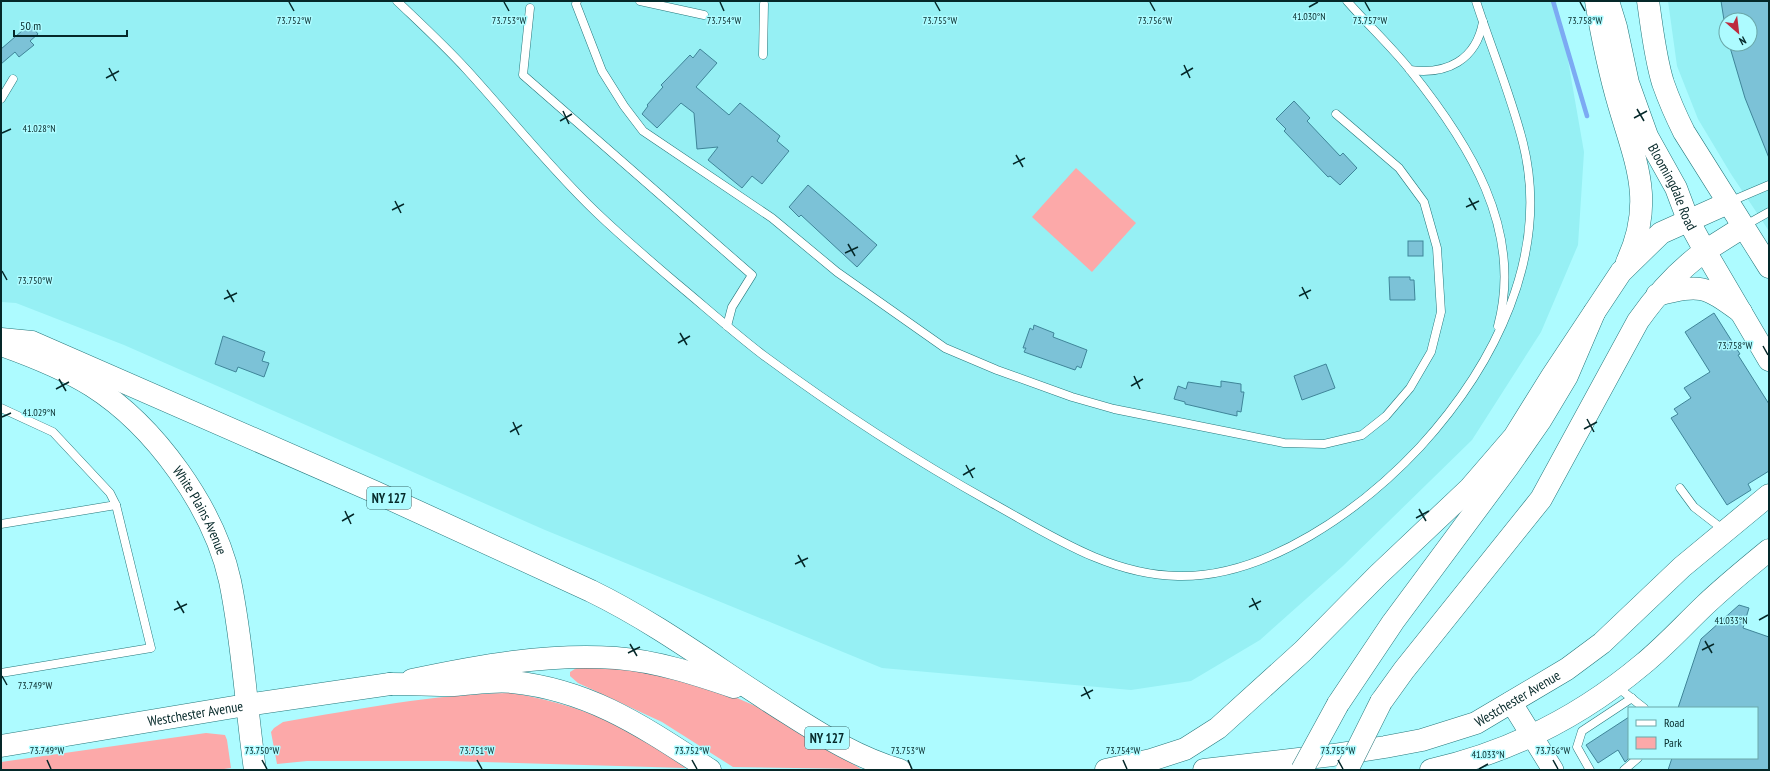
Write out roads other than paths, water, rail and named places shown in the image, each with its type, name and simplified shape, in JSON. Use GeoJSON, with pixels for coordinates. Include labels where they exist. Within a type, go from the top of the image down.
{"type":"FeatureCollection","features":[{"type":"Feature","properties":{"kind":"main road"},"geometry":{"type":"LineString","coordinates":[[1106,770],[1151,760],[1185,749],[1218,728],[1303,651],[1378,575],[1470,488],[1498,457],[1523,424],[1552,376],[1621,272],[1633,246],[1640,216],[1642,186],[1633,146],[1617,98],[1596,1]]}},
{"type":"Feature","properties":{"kind":"main road","name":"Bloomingdale Road"},"geometry":{"type":"LineString","coordinates":[[1608,1],[1616,27],[1628,83],[1637,112],[1647,136],[1676,188],[1688,220],[1769,360]]}},
{"type":"Feature","properties":{"kind":"main road"},"geometry":{"type":"LineString","coordinates":[[1648,1],[1658,63],[1663,83],[1673,109],[1684,132],[1769,267]]}},
{"type":"Feature","properties":{"kind":"main road"},"geometry":{"type":"LineString","coordinates":[[1621,272],[1661,233],[1728,203]]}},
{"type":"Feature","properties":{"kind":"main road"},"geometry":{"type":"LineString","coordinates":[[1347,770],[1381,702],[1404,670],[1541,499],[1582,427],[1623,346],[1638,321],[1657,295],[1672,278],[1705,251],[1743,226]]}},
{"type":"Feature","properties":{"kind":"main road"},"geometry":{"type":"LineString","coordinates":[[1657,295],[1688,288],[1702,288],[1717,294],[1741,312]]}},
{"type":"Feature","properties":{"kind":"main road"},"geometry":{"type":"LineString","coordinates":[[1302,770],[1338,704],[1393,622],[1495,485],[1540,421],[1567,376],[1594,313]]}},
{"type":"Feature","properties":{"kind":"main road","name":"NY 127"},"geometry":{"type":"LineString","coordinates":[[1,339],[32,342],[375,492],[625,607],[845,749],[875,763],[900,770]]}},
{"type":"Feature","properties":{"kind":"main road","name":"White Plains Avenue"},"geometry":{"type":"LineString","coordinates":[[1,345],[57,367],[92,386],[124,411],[150,435],[180,472],[212,529],[230,580],[244,671],[246,705],[255,770]]}},
{"type":"Feature","properties":{"kind":"main road","name":"Westchester Avenue"},"geometry":{"type":"LineString","coordinates":[[1204,770],[1333,755],[1422,740],[1476,723],[1567,669],[1602,643],[1643,606],[1682,567],[1769,495]]}},
{"type":"Feature","properties":{"kind":"main road"},"geometry":{"type":"LineString","coordinates":[[1431,770],[1477,759],[1533,736],[1586,718],[1624,692],[1663,646],[1715,596],[1769,550]]}},
{"type":"Feature","properties":{"kind":"main road"},"geometry":{"type":"LineString","coordinates":[[390,684],[495,665],[586,656],[617,658],[680,670],[760,695]]}},
{"type":"Feature","properties":{"kind":"main road"},"geometry":{"type":"LineString","coordinates":[[390,684],[511,682],[538,686],[570,694],[592,701],[617,713],[710,770]]}},
{"type":"Feature","properties":{"kind":"main road","name":"Westchester Avenue"},"geometry":{"type":"LineString","coordinates":[[1,746],[246,705],[390,684]]}},
{"type":"Feature","properties":{"kind":"street"},"geometry":{"type":"LineString","coordinates":[[1511,702],[1553,770]]}},
{"type":"Feature","properties":{"kind":"lane"},"geometry":{"type":"LineString","coordinates":[[397,1],[464,67],[592,209],[727,326],[766,356],[863,424],[922,462],[1044,532],[1102,561],[1146,573],[1178,576],[1223,572],[1272,555],[1323,527],[1367,496],[1410,457],[1435,430],[1459,399],[1493,343],[1509,310],[1523,268],[1528,240],[1530,201],[1528,170],[1524,144],[1476,1]]}},
{"type":"Feature","properties":{"kind":"lane"},"geometry":{"type":"LineString","coordinates":[[577,1],[576,4],[602,70],[624,106],[643,131],[772,218],[837,272],[945,348],[997,370],[1079,399],[1114,409],[1284,443],[1324,444],[1362,435],[1386,416],[1410,388],[1432,352],[1442,312],[1437,248],[1424,202],[1399,168],[1336,114]]}},
{"type":"Feature","properties":{"kind":"lane"},"geometry":{"type":"LineString","coordinates":[[640,1],[704,15]]}},
{"type":"Feature","properties":{"kind":"lane"},"geometry":{"type":"LineString","coordinates":[[1346,1],[1410,70],[1436,103],[1463,145],[1482,179],[1493,205],[1500,236],[1504,268],[1500,316],[1493,343]]}},
{"type":"Feature","properties":{"kind":"lane"},"geometry":{"type":"LineString","coordinates":[[763,55],[764,4]]}},
{"type":"Feature","properties":{"kind":"lane"},"geometry":{"type":"LineString","coordinates":[[530,8],[523,75],[752,275],[732,307],[727,326]]}},
{"type":"Feature","properties":{"kind":"lane"},"geometry":{"type":"LineString","coordinates":[[1410,70],[1420,71],[1443,69],[1466,57],[1478,41],[1483,20]]}},
{"type":"Feature","properties":{"kind":"lane"},"geometry":{"type":"LineString","coordinates":[[1,99],[13,79]]}},
{"type":"Feature","properties":{"kind":"lane"},"geometry":{"type":"LineString","coordinates":[[1728,203],[1769,185]]}},
{"type":"Feature","properties":{"kind":"lane"},"geometry":{"type":"LineString","coordinates":[[1743,226],[1769,212]]}},
{"type":"Feature","properties":{"kind":"lane"},"geometry":{"type":"LineString","coordinates":[[1,408],[53,432],[110,493],[116,505],[150,648],[1,673]]}},
{"type":"Feature","properties":{"kind":"lane"},"geometry":{"type":"LineString","coordinates":[[1680,488],[1694,507],[1726,532]]}},
{"type":"Feature","properties":{"kind":"lane"},"geometry":{"type":"LineString","coordinates":[[1,524],[116,505]]}},
{"type":"Feature","properties":{"kind":"lane"},"geometry":{"type":"LineString","coordinates":[[1624,692],[1643,707]]}},
{"type":"Feature","properties":{"kind":"lane"},"geometry":{"type":"LineString","coordinates":[[1586,718],[1577,747],[1590,770]]}},
{"type":"Feature","properties":{"kind":"lane"},"geometry":{"type":"LineString","coordinates":[[1624,770],[1637,759]]}},
{"type":"Feature","properties":{"kind":"waterway"},"geometry":{"type":"LineString","coordinates":[[1553,1],[1587,116]]}}]}
